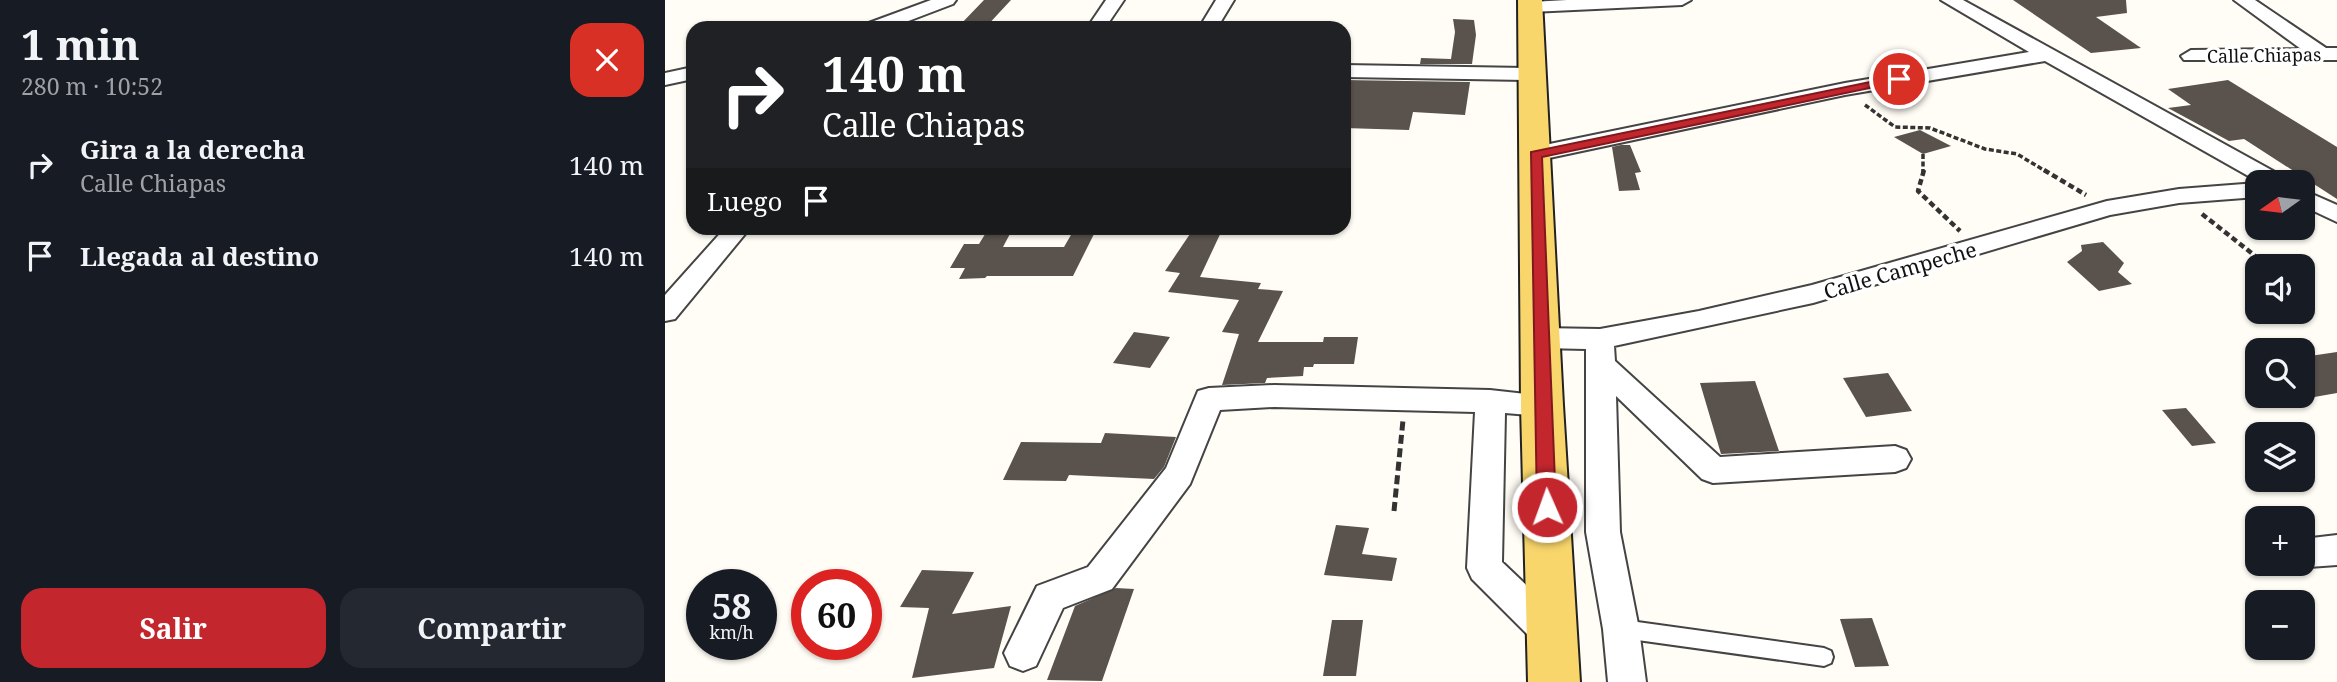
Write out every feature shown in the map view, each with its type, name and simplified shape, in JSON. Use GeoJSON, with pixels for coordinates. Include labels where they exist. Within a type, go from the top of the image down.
{"type":"FeatureCollection","features":[{"type":"Feature","properties":{"kind":"main road"},"geometry":{"type":"LineString","coordinates":[[1531,4],[1542,405],[1554,682]]}},
{"type":"Feature","properties":{"kind":"street"},"geometry":{"type":"LineString","coordinates":[[892,21],[947,0]]}},
{"type":"Feature","properties":{"kind":"street"},"geometry":{"type":"LineString","coordinates":[[1101,21],[1115,0]]}},
{"type":"Feature","properties":{"kind":"street"},"geometry":{"type":"LineString","coordinates":[[1212,21],[1225,0]]}},
{"type":"Feature","properties":{"kind":"street"},"geometry":{"type":"LineString","coordinates":[[1531,4],[1682,0]]}},
{"type":"Feature","properties":{"kind":"street"},"geometry":{"type":"LineString","coordinates":[[1950,0],[2255,170]]}},
{"type":"Feature","properties":{"kind":"street"},"geometry":{"type":"LineString","coordinates":[[2243,0],[2332,57]]}},
{"type":"Feature","properties":{"kind":"street"},"geometry":{"type":"LineString","coordinates":[[1535,154],[1845,89],[2051,54]]}},
{"type":"Feature","properties":{"kind":"street","name":"Calle Chiapas"},"geometry":{"type":"LineString","coordinates":[[2191,56],[2332,57]]}},
{"type":"Feature","properties":{"kind":"street"},"geometry":{"type":"LineString","coordinates":[[1351,71],[1532,74]]}},
{"type":"Feature","properties":{"kind":"street"},"geometry":{"type":"LineString","coordinates":[[665,79],[686,74]]}},
{"type":"Feature","properties":{"kind":"street","name":"Calle Campeche"},"geometry":{"type":"LineString","coordinates":[[1541,338],[1600,351],[1979,248],[2107,208],[2179,196],[2245,191]]}},
{"type":"Feature","properties":{"kind":"street"},"geometry":{"type":"LineString","coordinates":[[2315,191],[2337,191]]}},
{"type":"Feature","properties":{"kind":"street"},"geometry":{"type":"LineString","coordinates":[[2315,203],[2337,215]]}},
{"type":"Feature","properties":{"kind":"street"},"geometry":{"type":"LineString","coordinates":[[665,312],[732,235]]}},
{"type":"Feature","properties":{"kind":"street"},"geometry":{"type":"LineString","coordinates":[[1600,351],[1713,470],[1895,459]]}},
{"type":"Feature","properties":{"kind":"street"},"geometry":{"type":"LineString","coordinates":[[1600,351],[1603,532],[1621,629],[1627,682]]}},
{"type":"Feature","properties":{"kind":"street"},"geometry":{"type":"LineString","coordinates":[[1023,653],[1051,597],[1100,578],[1179,475],[1209,399],[1274,396],[1405,398],[1542,405]]}},
{"type":"Feature","properties":{"kind":"street"},"geometry":{"type":"LineString","coordinates":[[1490,401],[1484,568],[1552,634]]}},
{"type":"Feature","properties":{"kind":"lane"},"geometry":{"type":"LineString","coordinates":[[1621,629],[1824,657]]}},
{"type":"Feature","properties":{"kind":"path"},"geometry":{"type":"LineString","coordinates":[[1845,89],[1895,127],[1930,128],[1985,149],[2017,154],[2107,208]]}},
{"type":"Feature","properties":{"kind":"path"},"geometry":{"type":"LineString","coordinates":[[1923,155],[1925,166],[1918,191],[1979,248]]}},
{"type":"Feature","properties":{"kind":"path"},"geometry":{"type":"LineString","coordinates":[[2179,196],[2253,254]]}},
{"type":"Feature","properties":{"kind":"path"},"geometry":{"type":"LineString","coordinates":[[1394,511],[1405,398]]}},
{"type":"Feature","properties":{"kind":"building"},"geometry":{"type":"Polygon","coordinates":[[[984,0],[1011,0],[992,21],[964,21],[984,0]]]}},
{"type":"Feature","properties":{"kind":"building"},"geometry":{"type":"Polygon","coordinates":[[[2013,0],[2126,0],[2127,13],[2096,17],[2141,48],[2091,53],[2013,0]]]}},
{"type":"Feature","properties":{"kind":"building"},"geometry":{"type":"Polygon","coordinates":[[[1453,19],[1474,20],[1476,35],[1472,64],[1420,64],[1421,58],[1451,59],[1455,32],[1453,19]]]}},
{"type":"Feature","properties":{"kind":"building"},"geometry":{"type":"Polygon","coordinates":[[[1351,80],[1470,82],[1465,115],[1413,112],[1409,130],[1351,128],[1351,80]]]}},
{"type":"Feature","properties":{"kind":"building"},"geometry":{"type":"Polygon","coordinates":[[[2228,80],[2337,147],[2337,199],[2315,185],[2315,170],[2292,170],[2244,139],[2229,141],[2168,108],[2191,105],[2168,89],[2228,80]]]}},
{"type":"Feature","properties":{"kind":"building"},"geometry":{"type":"Polygon","coordinates":[[[1920,130],[1951,146],[1923,154],[1894,137],[1920,130]]]}},
{"type":"Feature","properties":{"kind":"building"},"geometry":{"type":"Polygon","coordinates":[[[1630,145],[1641,172],[1635,173],[1640,190],[1619,191],[1612,147],[1630,145]]]}},
{"type":"Feature","properties":{"kind":"building"},"geometry":{"type":"Polygon","coordinates":[[[985,235],[1009,235],[1003,247],[1064,247],[1071,235],[1094,235],[1073,276],[987,276],[959,279],[965,268],[950,268],[964,244],[979,244],[985,235]]]}},
{"type":"Feature","properties":{"kind":"building"},"geometry":{"type":"Polygon","coordinates":[[[1189,235],[1220,235],[1200,277],[1261,283],[1258,289],[1283,291],[1258,342],[1323,342],[1324,337],[1358,337],[1354,364],[1314,364],[1313,367],[1304,367],[1303,376],[1267,378],[1265,383],[1222,385],[1239,334],[1222,332],[1239,300],[1168,292],[1180,273],[1165,271],[1189,235]]]}},
{"type":"Feature","properties":{"kind":"building"},"geometry":{"type":"Polygon","coordinates":[[[2103,242],[2124,263],[2118,272],[2132,284],[2099,291],[2067,262],[2082,251],[2081,245],[2103,242]]]}},
{"type":"Feature","properties":{"kind":"building"},"geometry":{"type":"Polygon","coordinates":[[[1134,332],[1170,337],[1150,368],[1113,363],[1134,332]]]}},
{"type":"Feature","properties":{"kind":"building"},"geometry":{"type":"Polygon","coordinates":[[[2337,352],[2337,393],[2315,397],[2315,355],[2337,352]]]}},
{"type":"Feature","properties":{"kind":"building"},"geometry":{"type":"Polygon","coordinates":[[[1888,373],[1912,411],[1866,417],[1843,378],[1888,373]]]}},
{"type":"Feature","properties":{"kind":"building"},"geometry":{"type":"Polygon","coordinates":[[[1755,381],[1779,451],[1721,454],[1700,383],[1755,381]]]}},
{"type":"Feature","properties":{"kind":"building"},"geometry":{"type":"Polygon","coordinates":[[[2186,408],[2216,443],[2192,446],[2162,410],[2186,408]]]}},
{"type":"Feature","properties":{"kind":"building"},"geometry":{"type":"Polygon","coordinates":[[[1105,433],[1176,437],[1164,467],[1154,479],[1069,475],[1066,481],[1003,480],[1021,442],[1101,443],[1105,433]]]}},
{"type":"Feature","properties":{"kind":"building"},"geometry":{"type":"Polygon","coordinates":[[[1336,525],[1369,528],[1362,554],[1397,558],[1392,581],[1324,575],[1336,525]]]}},
{"type":"Feature","properties":{"kind":"building"},"geometry":{"type":"Polygon","coordinates":[[[922,570],[974,572],[952,614],[1011,606],[994,668],[912,678],[929,608],[900,607],[922,570]]]}},
{"type":"Feature","properties":{"kind":"building"},"geometry":{"type":"Polygon","coordinates":[[[1116,588],[1134,589],[1102,681],[1047,680],[1075,606],[1116,588]]]}},
{"type":"Feature","properties":{"kind":"building"},"geometry":{"type":"Polygon","coordinates":[[[1872,618],[1889,666],[1855,667],[1840,619],[1872,618]]]}},
{"type":"Feature","properties":{"kind":"building"},"geometry":{"type":"Polygon","coordinates":[[[1332,620],[1363,620],[1356,676],[1323,676],[1332,620]]]}},
{"type":"Feature","properties":{"kind":"route"},"geometry":{"type":"LineString","coordinates":[[1547,507],[1535,154],[1899,79]]}}]}
